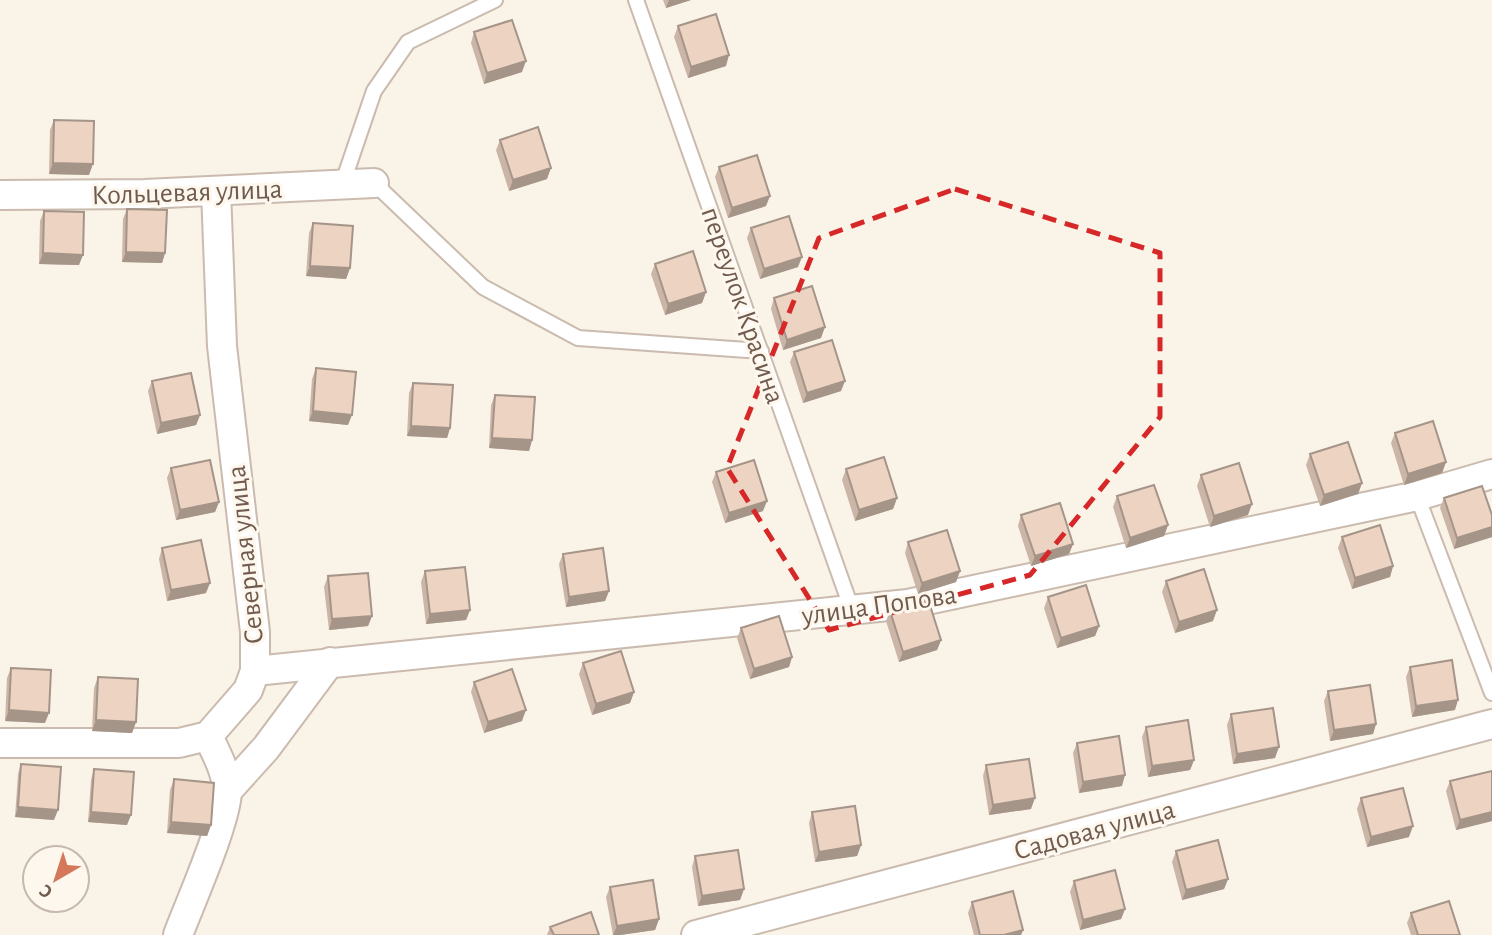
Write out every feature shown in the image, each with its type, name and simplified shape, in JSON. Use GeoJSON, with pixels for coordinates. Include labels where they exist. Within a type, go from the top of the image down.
{"type":"FeatureCollection","features":[{"type":"Feature","properties":{"kind":"street","name":"Кольцевая улица"},"geometry":{"type":"LineString","coordinates":[[0,195],[216,191],[374,184]]}},
{"type":"Feature","properties":{"kind":"street","name":"Северная улица"},"geometry":{"type":"LineString","coordinates":[[208,736],[248,690],[255,671],[255,632],[222,346],[216,191]]}},
{"type":"Feature","properties":{"kind":"street","name":"улица Попова"},"geometry":{"type":"LineString","coordinates":[[255,671],[908,604],[1417,496],[1492,474]]}},
{"type":"Feature","properties":{"kind":"street"},"geometry":{"type":"LineString","coordinates":[[178,935],[208,857],[228,790],[267,748],[330,662]]}},
{"type":"Feature","properties":{"kind":"street","name":"Садовая улица"},"geometry":{"type":"LineString","coordinates":[[696,935],[1492,724]]}},
{"type":"Feature","properties":{"kind":"street"},"geometry":{"type":"LineString","coordinates":[[0,743],[179,743],[208,736],[223,769],[228,790]]}},
{"type":"Feature","properties":{"kind":"lane"},"geometry":{"type":"LineString","coordinates":[[342,185],[374,91],[408,42],[495,0]]}},
{"type":"Feature","properties":{"kind":"lane","name":"переулок Красина"},"geometry":{"type":"LineString","coordinates":[[636,0],[852,610]]}},
{"type":"Feature","properties":{"kind":"lane"},"geometry":{"type":"LineString","coordinates":[[374,184],[483,288],[578,338],[761,351]]}},
{"type":"Feature","properties":{"kind":"lane"},"geometry":{"type":"LineString","coordinates":[[1417,496],[1492,693]]}},
{"type":"Feature","properties":{"kind":"highlighted area"},"geometry":{"type":"Polygon","coordinates":[[[955,189],[1160,253],[1160,417],[1030,575],[829,630],[727,468],[819,238],[955,189]]]}},
{"type":"Feature","properties":{"kind":"building"},"geometry":{"type":"Polygon","coordinates":[[[716,14],[729,55],[691,67],[678,26],[716,14]]]}},
{"type":"Feature","properties":{"kind":"building"},"geometry":{"type":"Polygon","coordinates":[[[512,20],[526,61],[487,73],[474,32],[512,20]]]}},
{"type":"Feature","properties":{"kind":"building"},"geometry":{"type":"Polygon","coordinates":[[[54,120],[94,121],[93,164],[53,163],[54,120]]]}},
{"type":"Feature","properties":{"kind":"building"},"geometry":{"type":"Polygon","coordinates":[[[538,127],[551,168],[513,180],[500,140],[538,127]]]}},
{"type":"Feature","properties":{"kind":"building"},"geometry":{"type":"Polygon","coordinates":[[[757,155],[770,196],[732,208],[719,167],[757,155]]]}},
{"type":"Feature","properties":{"kind":"building"},"geometry":{"type":"Polygon","coordinates":[[[127,209],[167,210],[165,253],[126,252],[127,209]]]}},
{"type":"Feature","properties":{"kind":"building"},"geometry":{"type":"Polygon","coordinates":[[[44,211],[84,212],[83,255],[43,253],[44,211]]]}},
{"type":"Feature","properties":{"kind":"building"},"geometry":{"type":"Polygon","coordinates":[[[789,216],[802,257],[764,269],[751,228],[789,216]]]}},
{"type":"Feature","properties":{"kind":"building"},"geometry":{"type":"Polygon","coordinates":[[[313,223],[353,226],[350,268],[310,266],[313,223]]]}},
{"type":"Feature","properties":{"kind":"building"},"geometry":{"type":"Polygon","coordinates":[[[693,251],[706,292],[668,304],[655,264],[693,251]]]}},
{"type":"Feature","properties":{"kind":"building"},"geometry":{"type":"Polygon","coordinates":[[[812,286],[825,327],[787,340],[774,298],[812,286]]]}},
{"type":"Feature","properties":{"kind":"building"},"geometry":{"type":"Polygon","coordinates":[[[832,340],[845,381],[807,393],[794,352],[832,340]]]}},
{"type":"Feature","properties":{"kind":"building"},"geometry":{"type":"Polygon","coordinates":[[[316,368],[356,372],[352,415],[313,411],[316,368]]]}},
{"type":"Feature","properties":{"kind":"building"},"geometry":{"type":"Polygon","coordinates":[[[191,373],[200,415],[161,423],[152,381],[191,373]]]}},
{"type":"Feature","properties":{"kind":"building"},"geometry":{"type":"Polygon","coordinates":[[[413,383],[453,385],[450,428],[411,426],[413,383]]]}},
{"type":"Feature","properties":{"kind":"building"},"geometry":{"type":"Polygon","coordinates":[[[495,395],[535,397],[532,440],[492,438],[495,395]]]}},
{"type":"Feature","properties":{"kind":"building"},"geometry":{"type":"Polygon","coordinates":[[[1433,421],[1446,462],[1408,474],[1395,433],[1433,421]]]}},
{"type":"Feature","properties":{"kind":"building"},"geometry":{"type":"Polygon","coordinates":[[[1348,442],[1362,483],[1324,495],[1310,454],[1348,442]]]}},
{"type":"Feature","properties":{"kind":"building"},"geometry":{"type":"Polygon","coordinates":[[[884,457],[897,498],[859,510],[846,469],[884,457]]]}},
{"type":"Feature","properties":{"kind":"building"},"geometry":{"type":"Polygon","coordinates":[[[210,460],[219,502],[180,510],[171,468],[210,460]]]}},
{"type":"Feature","properties":{"kind":"building"},"geometry":{"type":"Polygon","coordinates":[[[754,460],[767,501],[729,513],[716,472],[754,460]]]}},
{"type":"Feature","properties":{"kind":"building"},"geometry":{"type":"Polygon","coordinates":[[[1239,463],[1252,504],[1214,516],[1201,475],[1239,463]]]}},
{"type":"Feature","properties":{"kind":"building"},"geometry":{"type":"Polygon","coordinates":[[[1154,485],[1168,525],[1130,538],[1117,496],[1154,485]]]}},
{"type":"Feature","properties":{"kind":"building"},"geometry":{"type":"Polygon","coordinates":[[[1482,486],[1492,515],[1492,527],[1457,538],[1444,498],[1482,486]]]}},
{"type":"Feature","properties":{"kind":"building"},"geometry":{"type":"Polygon","coordinates":[[[1060,503],[1073,544],[1035,556],[1021,515],[1060,503]]]}},
{"type":"Feature","properties":{"kind":"building"},"geometry":{"type":"Polygon","coordinates":[[[1380,525],[1393,566],[1355,578],[1342,537],[1380,525]]]}},
{"type":"Feature","properties":{"kind":"building"},"geometry":{"type":"Polygon","coordinates":[[[947,530],[960,571],[922,583],[908,542],[947,530]]]}},
{"type":"Feature","properties":{"kind":"building"},"geometry":{"type":"Polygon","coordinates":[[[201,540],[210,583],[171,590],[162,548],[201,540]]]}},
{"type":"Feature","properties":{"kind":"building"},"geometry":{"type":"Polygon","coordinates":[[[603,548],[609,591],[569,597],[563,554],[603,548]]]}},
{"type":"Feature","properties":{"kind":"building"},"geometry":{"type":"Polygon","coordinates":[[[465,567],[470,610],[430,614],[425,571],[465,567]]]}},
{"type":"Feature","properties":{"kind":"building"},"geometry":{"type":"Polygon","coordinates":[[[1204,569],[1217,610],[1179,622],[1166,581],[1204,569]]]}},
{"type":"Feature","properties":{"kind":"building"},"geometry":{"type":"Polygon","coordinates":[[[368,573],[372,616],[332,619],[328,576],[368,573]]]}},
{"type":"Feature","properties":{"kind":"building"},"geometry":{"type":"Polygon","coordinates":[[[1086,585],[1099,626],[1061,638],[1048,597],[1086,585]]]}},
{"type":"Feature","properties":{"kind":"building"},"geometry":{"type":"Polygon","coordinates":[[[928,599],[941,640],[903,652],[890,611],[928,599]]]}},
{"type":"Feature","properties":{"kind":"building"},"geometry":{"type":"Polygon","coordinates":[[[779,616],[792,657],[754,669],[741,628],[779,616]]]}},
{"type":"Feature","properties":{"kind":"building"},"geometry":{"type":"Polygon","coordinates":[[[621,651],[634,692],[596,704],[583,663],[621,651]]]}},
{"type":"Feature","properties":{"kind":"building"},"geometry":{"type":"Polygon","coordinates":[[[1452,660],[1458,700],[1416,706],[1410,667],[1452,660]]]}},
{"type":"Feature","properties":{"kind":"building"},"geometry":{"type":"Polygon","coordinates":[[[11,668],[51,670],[49,713],[9,710],[11,668]]]}},
{"type":"Feature","properties":{"kind":"building"},"geometry":{"type":"Polygon","coordinates":[[[512,669],[526,710],[488,722],[474,682],[512,669]]]}},
{"type":"Feature","properties":{"kind":"building"},"geometry":{"type":"Polygon","coordinates":[[[98,677],[138,679],[136,722],[96,720],[98,677]]]}},
{"type":"Feature","properties":{"kind":"building"},"geometry":{"type":"Polygon","coordinates":[[[1370,685],[1376,724],[1334,730],[1328,691],[1370,685]]]}},
{"type":"Feature","properties":{"kind":"building"},"geometry":{"type":"Polygon","coordinates":[[[1273,708],[1279,747],[1237,754],[1231,714],[1273,708]]]}},
{"type":"Feature","properties":{"kind":"building"},"geometry":{"type":"Polygon","coordinates":[[[1188,720],[1194,760],[1152,766],[1146,727],[1188,720]]]}},
{"type":"Feature","properties":{"kind":"building"},"geometry":{"type":"Polygon","coordinates":[[[1119,736],[1125,775],[1083,782],[1077,743],[1119,736]]]}},
{"type":"Feature","properties":{"kind":"building"},"geometry":{"type":"Polygon","coordinates":[[[1029,759],[1035,798],[993,805],[986,765],[1029,759]]]}},
{"type":"Feature","properties":{"kind":"building"},"geometry":{"type":"Polygon","coordinates":[[[21,764],[61,767],[58,810],[18,807],[21,764]]]}},
{"type":"Feature","properties":{"kind":"building"},"geometry":{"type":"Polygon","coordinates":[[[94,769],[134,772],[131,815],[91,812],[94,769]]]}},
{"type":"Feature","properties":{"kind":"building"},"geometry":{"type":"Polygon","coordinates":[[[1492,771],[1492,812],[1460,820],[1450,781],[1492,771]]]}},
{"type":"Feature","properties":{"kind":"building"},"geometry":{"type":"Polygon","coordinates":[[[174,779],[214,783],[211,825],[171,822],[174,779]]]}},
{"type":"Feature","properties":{"kind":"building"},"geometry":{"type":"Polygon","coordinates":[[[1403,788],[1413,826],[1371,837],[1361,798],[1403,788]]]}},
{"type":"Feature","properties":{"kind":"building"},"geometry":{"type":"Polygon","coordinates":[[[855,806],[861,845],[819,852],[812,812],[855,806]]]}},
{"type":"Feature","properties":{"kind":"building"},"geometry":{"type":"Polygon","coordinates":[[[1218,840],[1228,879],[1186,890],[1176,851],[1218,840]]]}},
{"type":"Feature","properties":{"kind":"building"},"geometry":{"type":"Polygon","coordinates":[[[738,850],[744,889],[702,896],[695,856],[738,850]]]}},
{"type":"Feature","properties":{"kind":"building"},"geometry":{"type":"Polygon","coordinates":[[[1115,870],[1125,909],[1083,920],[1074,881],[1115,870]]]}},
{"type":"Feature","properties":{"kind":"building"},"geometry":{"type":"Polygon","coordinates":[[[653,880],[659,919],[617,926],[610,887],[653,880]]]}},
{"type":"Feature","properties":{"kind":"building"},"geometry":{"type":"Polygon","coordinates":[[[1013,891],[1023,930],[1004,935],[980,935],[972,902],[1013,891]]]}},
{"type":"Feature","properties":{"kind":"building"},"geometry":{"type":"Polygon","coordinates":[[[1449,901],[1460,935],[1418,935],[1411,913],[1449,901]]]}},
{"type":"Feature","properties":{"kind":"building"},"geometry":{"type":"Polygon","coordinates":[[[591,912],[599,935],[554,935],[550,927],[591,912]]]}}]}
